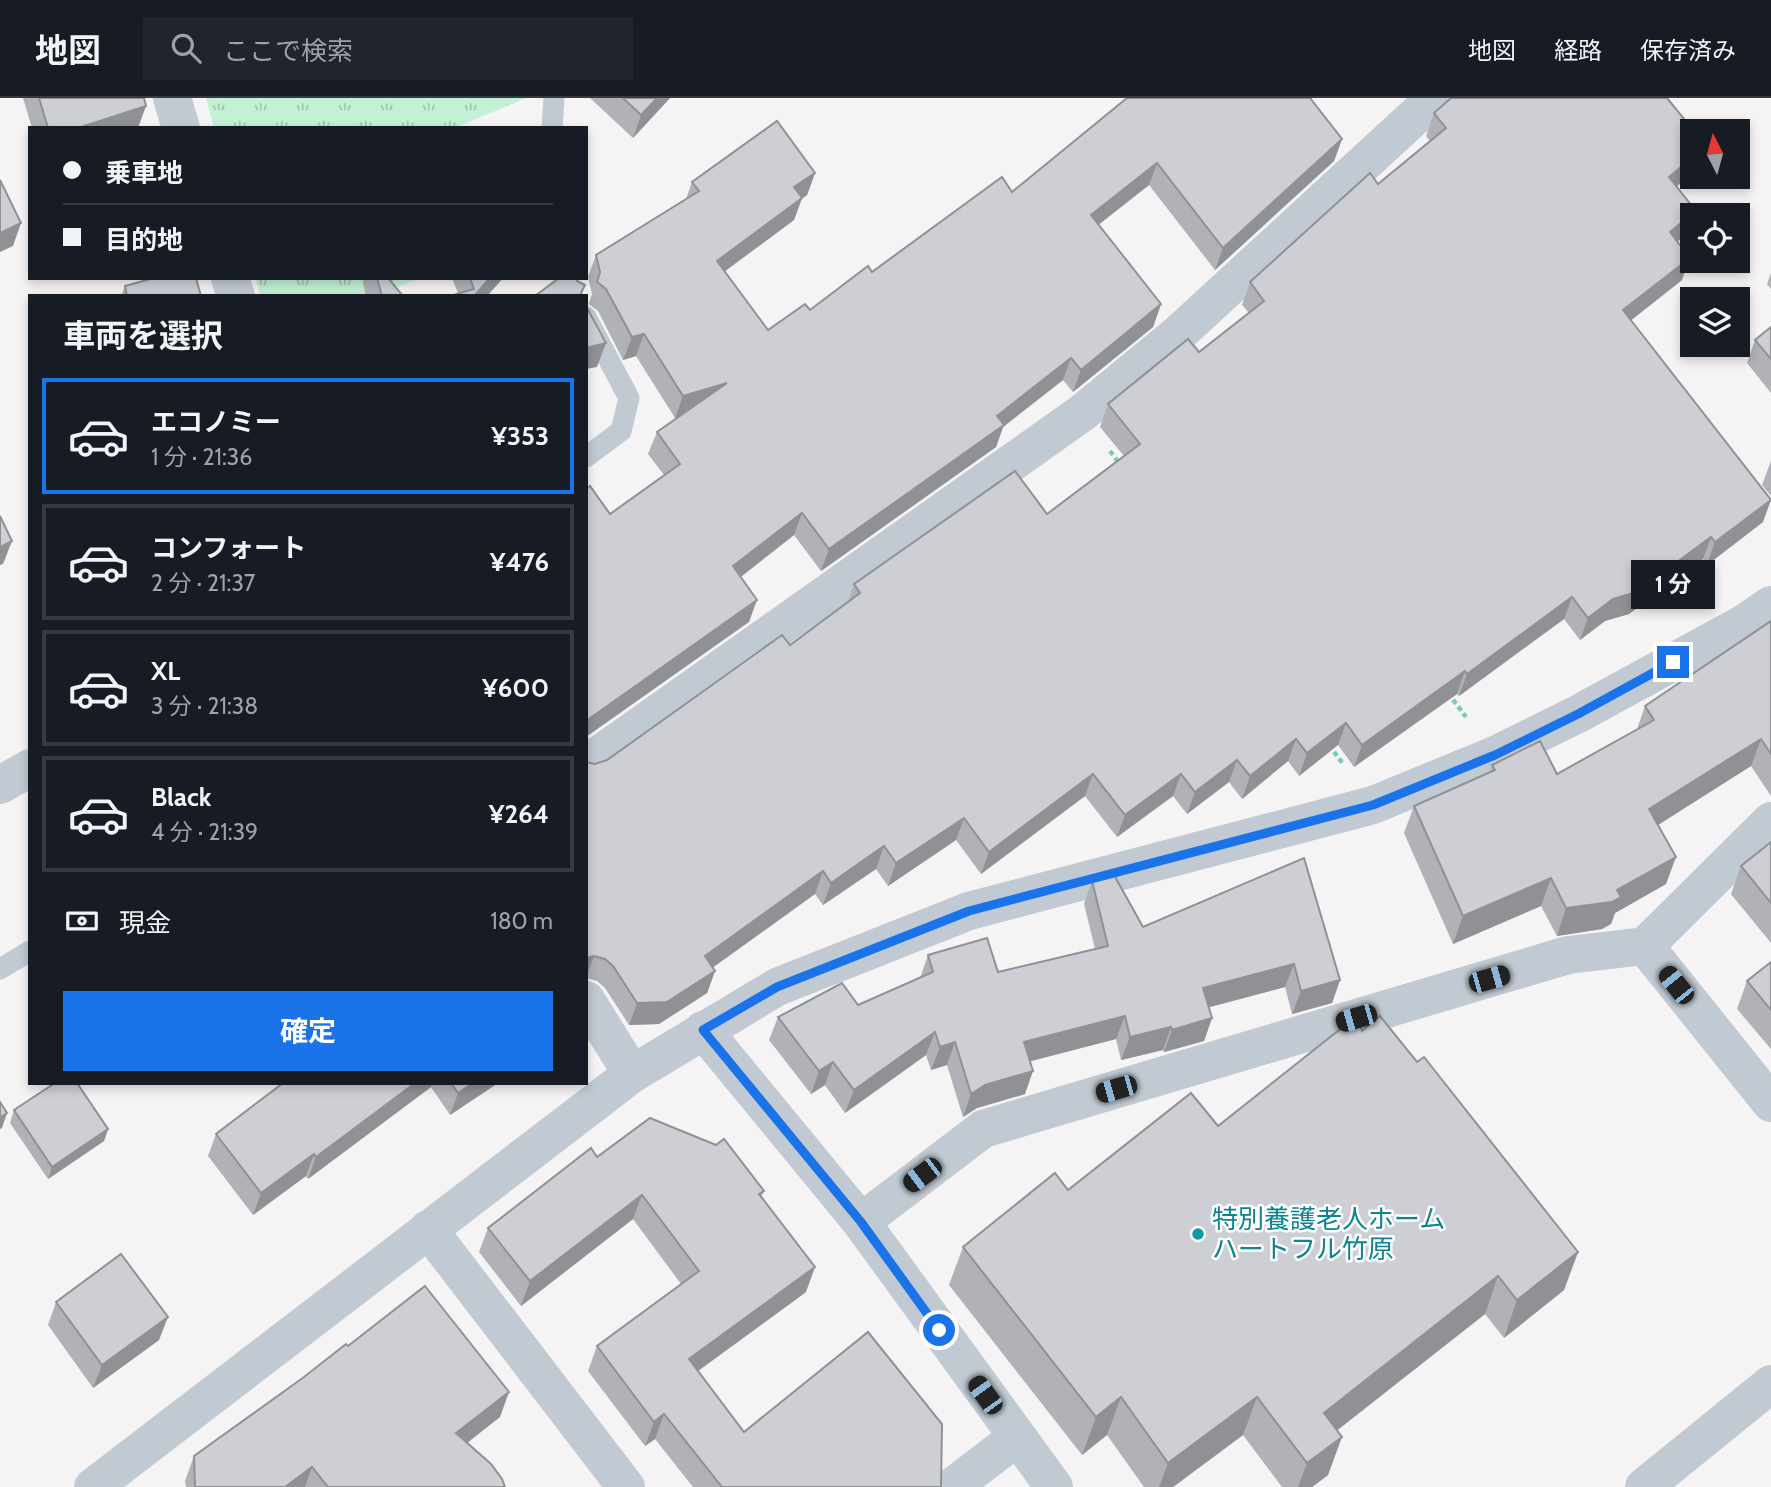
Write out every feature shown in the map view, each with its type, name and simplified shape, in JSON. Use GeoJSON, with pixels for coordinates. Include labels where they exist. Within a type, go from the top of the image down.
{"type":"FeatureCollection","features":[{"type":"Feature","properties":{"kind":"street"},"geometry":{"type":"LineString","coordinates":[[172,98],[180,126]]}},
{"type":"Feature","properties":{"kind":"street"},"geometry":{"type":"LineString","coordinates":[[588,763],[1082,413],[1177,335],[1435,98]]}},
{"type":"Feature","properties":{"kind":"street"},"geometry":{"type":"LineString","coordinates":[[112,1481],[428,1228],[632,1074],[777,987],[969,911],[1373,805],[1495,755],[1743,624],[1771,605]]}},
{"type":"Feature","properties":{"kind":"street"},"geometry":{"type":"LineString","coordinates":[[0,785],[28,769]]}},
{"type":"Feature","properties":{"kind":"street"},"geometry":{"type":"LineString","coordinates":[[861,1222],[983,1129],[1568,955],[1645,946],[1771,821]]}},
{"type":"Feature","properties":{"kind":"street"},"geometry":{"type":"LineString","coordinates":[[1645,946],[1771,1103]]}},
{"type":"Feature","properties":{"kind":"street"},"geometry":{"type":"LineString","coordinates":[[588,1003],[632,1074]]}},
{"type":"Feature","properties":{"kind":"street"},"geometry":{"type":"LineString","coordinates":[[703,1030],[861,1222],[1054,1487]]}},
{"type":"Feature","properties":{"kind":"street"},"geometry":{"type":"LineString","coordinates":[[428,1228],[626,1487]]}},
{"type":"Feature","properties":{"kind":"street"},"geometry":{"type":"LineString","coordinates":[[1644,1487],[1771,1384]]}},
{"type":"Feature","properties":{"kind":"street"},"geometry":{"type":"LineString","coordinates":[[952,1487],[1016,1438]]}},
{"type":"Feature","properties":{"kind":"lane"},"geometry":{"type":"LineString","coordinates":[[552,126],[554,98]]}},
{"type":"Feature","properties":{"kind":"lane"},"geometry":{"type":"LineString","coordinates":[[588,321],[629,398],[621,431],[588,456]]}},
{"type":"Feature","properties":{"kind":"lane"},"geometry":{"type":"LineString","coordinates":[[0,969],[28,952]]}},
{"type":"Feature","properties":{"kind":"path"},"geometry":{"type":"LineString","coordinates":[[1082,413],[1124,469]]}},
{"type":"Feature","properties":{"kind":"path"},"geometry":{"type":"LineString","coordinates":[[1445,689],[1495,755]]}},
{"type":"Feature","properties":{"kind":"path"},"geometry":{"type":"LineString","coordinates":[[1323,738],[1373,805]]}},
{"type":"Feature","properties":{"kind":"green space"},"geometry":{"type":"Polygon","coordinates":[[[206,98],[526,98],[459,126],[213,126],[206,98]]]}},
{"type":"Feature","properties":{"kind":"green space"},"geometry":{"type":"Polygon","coordinates":[[[256,280],[415,280],[381,294],[260,294],[256,280]]]}},
{"type":"Feature","properties":{"kind":"building"},"geometry":{"type":"Polygon","coordinates":[[[39,98],[144,98],[146,106],[84,126],[47,126],[39,98]]]}},
{"type":"Feature","properties":{"kind":"building"},"geometry":{"type":"Polygon","coordinates":[[[623,98],[657,98],[641,115],[623,98]]]}},
{"type":"Feature","properties":{"kind":"building"},"geometry":{"type":"Polygon","coordinates":[[[1127,98],[1310,98],[1342,139],[1223,248],[1157,163],[1091,215],[1161,304],[1081,370],[1071,358],[997,416],[1004,425],[829,549],[802,513],[733,566],[757,600],[588,720],[588,488],[590,486],[610,514],[680,464],[657,432],[727,383],[683,396],[644,334],[632,337],[606,289],[597,282],[600,272],[596,255],[699,191],[692,182],[777,121],[815,173],[794,187],[802,198],[717,261],[768,330],[805,304],[810,310],[868,266],[872,272],[1002,177],[1012,192],[1127,98]]]}},
{"type":"Feature","properties":{"kind":"building"},"geometry":{"type":"Polygon","coordinates":[[[1451,98],[1667,98],[1684,119],[1680,119],[1680,168],[1669,177],[1690,203],[1680,203],[1680,224],[1670,232],[1680,245],[1680,266],[1623,310],[1771,500],[1715,542],[1711,537],[1637,592],[1613,599],[1588,618],[1572,597],[1467,674],[1465,671],[1362,745],[1346,723],[1307,753],[1296,739],[1250,776],[1237,760],[1195,792],[1181,774],[1125,815],[1093,774],[989,852],[964,818],[896,863],[884,846],[831,883],[823,871],[705,956],[715,971],[667,1002],[637,1003],[613,966],[605,959],[588,958],[588,762],[595,764],[607,760],[782,635],[790,645],[860,593],[854,584],[1015,471],[1047,514],[1140,444],[1108,404],[1188,339],[1199,352],[1264,301],[1250,282],[1370,173],[1378,184],[1446,128],[1434,113],[1451,98]]]}},
{"type":"Feature","properties":{"kind":"building"},"geometry":{"type":"Polygon","coordinates":[[[0,180],[21,223],[0,233],[0,180]]]}},
{"type":"Feature","properties":{"kind":"building"},"geometry":{"type":"Polygon","coordinates":[[[147,280],[197,280],[200,294],[127,294],[125,286],[147,280]]]}},
{"type":"Feature","properties":{"kind":"building"},"geometry":{"type":"Polygon","coordinates":[[[378,280],[390,280],[401,294],[381,294],[378,280]]]}},
{"type":"Feature","properties":{"kind":"building"},"geometry":{"type":"Polygon","coordinates":[[[471,280],[488,280],[476,294],[457,294],[474,289],[471,280]]]}},
{"type":"Feature","properties":{"kind":"building"},"geometry":{"type":"Polygon","coordinates":[[[556,280],[577,280],[585,285],[581,294],[538,294],[556,280]]]}},
{"type":"Feature","properties":{"kind":"building"},"geometry":{"type":"Polygon","coordinates":[[[588,310],[606,343],[588,348],[588,310]]]}},
{"type":"Feature","properties":{"kind":"building"},"geometry":{"type":"Polygon","coordinates":[[[1771,327],[1771,359],[1755,340],[1771,327]]]}},
{"type":"Feature","properties":{"kind":"building"},"geometry":{"type":"Polygon","coordinates":[[[0,516],[12,541],[0,547],[0,516]]]}},
{"type":"Feature","properties":{"kind":"building"},"geometry":{"type":"Polygon","coordinates":[[[1771,621],[1771,754],[1761,739],[1649,809],[1676,857],[1617,890],[1621,897],[1612,902],[1566,908],[1551,878],[1463,916],[1414,806],[1495,770],[1492,765],[1540,741],[1557,774],[1654,720],[1645,706],[1771,621]]]}},
{"type":"Feature","properties":{"kind":"building"},"geometry":{"type":"Polygon","coordinates":[[[1771,842],[1771,903],[1741,866],[1771,842]]]}},
{"type":"Feature","properties":{"kind":"building"},"geometry":{"type":"Polygon","coordinates":[[[1304,858],[1340,980],[1301,991],[1294,964],[1203,988],[1212,1018],[1172,1030],[1171,1027],[1130,1037],[1125,1016],[1024,1042],[1033,1071],[985,1085],[971,1094],[955,1042],[940,1047],[935,1032],[854,1090],[833,1062],[819,1071],[778,1017],[842,983],[858,1005],[933,972],[928,955],[987,938],[998,972],[1108,946],[1092,881],[1114,875],[1143,927],[1304,858]]]}},
{"type":"Feature","properties":{"kind":"building"},"geometry":{"type":"Polygon","coordinates":[[[1771,962],[1771,1010],[1747,981],[1771,962]]]}},
{"type":"Feature","properties":{"kind":"building","name":"特別養護老人ホーム ハートフル竹原"},"geometry":{"type":"Polygon","coordinates":[[[1358,1015],[1362,1031],[1380,1016],[1417,1062],[1424,1057],[1578,1252],[1517,1300],[1498,1276],[1324,1413],[1342,1437],[1307,1463],[1257,1397],[1168,1463],[1121,1397],[1096,1417],[963,1247],[1055,1173],[1068,1190],[1191,1093],[1218,1126],[1358,1015]]]}},
{"type":"Feature","properties":{"kind":"building"},"geometry":{"type":"Polygon","coordinates":[[[52,1085],[78,1085],[108,1129],[52,1167],[14,1110],[52,1085]]]}},
{"type":"Feature","properties":{"kind":"building"},"geometry":{"type":"Polygon","coordinates":[[[280,1085],[412,1085],[316,1157],[314,1154],[261,1193],[216,1134],[280,1085]]]}},
{"type":"Feature","properties":{"kind":"building"},"geometry":{"type":"Polygon","coordinates":[[[452,1085],[470,1085],[458,1093],[452,1085]]]}},
{"type":"Feature","properties":{"kind":"building"},"geometry":{"type":"Polygon","coordinates":[[[0,1102],[7,1113],[0,1118],[0,1102]]]}},
{"type":"Feature","properties":{"kind":"building"},"geometry":{"type":"Polygon","coordinates":[[[650,1118],[716,1145],[724,1139],[764,1191],[759,1194],[815,1267],[689,1359],[744,1432],[868,1332],[942,1424],[941,1487],[722,1487],[664,1414],[654,1422],[597,1346],[699,1271],[642,1195],[530,1281],[488,1228],[591,1148],[597,1157],[650,1118]]]}},
{"type":"Feature","properties":{"kind":"building"},"geometry":{"type":"Polygon","coordinates":[[[121,1254],[168,1317],[102,1365],[56,1302],[121,1254]]]}},
{"type":"Feature","properties":{"kind":"building"},"geometry":{"type":"Polygon","coordinates":[[[425,1286],[509,1392],[456,1433],[491,1464],[505,1487],[328,1487],[312,1467],[285,1487],[195,1487],[194,1456],[346,1344],[348,1346],[425,1286]]]}},
{"type":"Feature","properties":{"kind":"place","name":"特別養護老人ホーム ハートフル竹原"},"geometry":{"type":"Point","coordinates":[1198,1234]}},
{"type":"Feature","properties":{"kind":"route"},"geometry":{"type":"LineString","coordinates":[[939,1330],[861,1222],[703,1030],[777,987],[969,911],[1373,805],[1495,755],[1673,662]]}}]}
